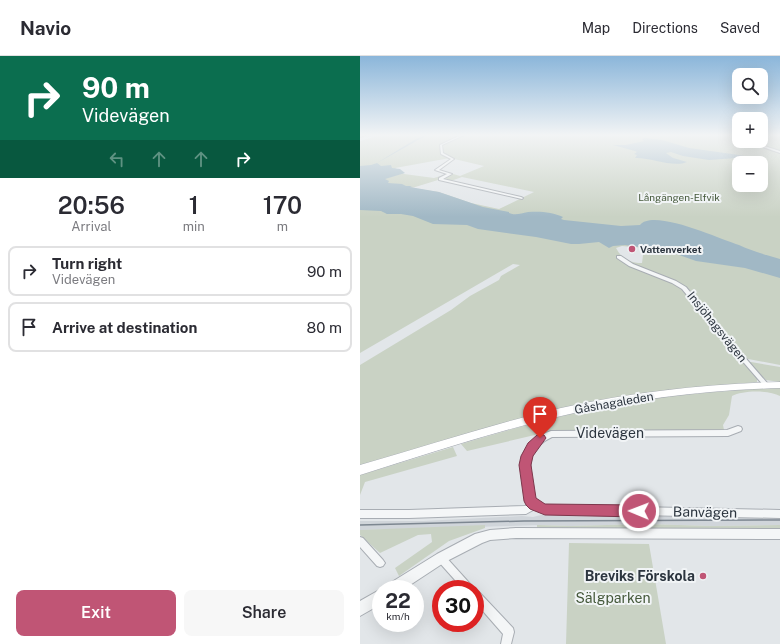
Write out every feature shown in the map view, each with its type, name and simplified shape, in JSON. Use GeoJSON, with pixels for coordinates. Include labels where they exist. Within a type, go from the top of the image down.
{"type":"FeatureCollection","features":[{"type":"Feature","properties":{"kind":"main road","name":"Gåshagaleden"},"geometry":{"type":"LineString","coordinates":[[360,470],[486,432],[569,411],[652,396],[780,385]]}},
{"type":"Feature","properties":{"kind":"street"},"geometry":{"type":"LineString","coordinates":[[448,162],[437,170],[450,174],[440,179],[521,198]]}},
{"type":"Feature","properties":{"kind":"street","name":"Insjöhagsvägen"},"geometry":{"type":"LineString","coordinates":[[619,257],[631,265],[674,282],[684,288],[725,339],[766,385]]}},
{"type":"Feature","properties":{"kind":"street","name":"Videvägen"},"geometry":{"type":"LineString","coordinates":[[535,505],[530,501],[525,465],[527,456],[532,446],[540,438],[551,434],[728,433],[738,429]]}},
{"type":"Feature","properties":{"kind":"street"},"geometry":{"type":"LineString","coordinates":[[360,514],[386,515],[488,512],[526,510],[535,505]]}},
{"type":"Feature","properties":{"kind":"street","name":"Banvägen"},"geometry":{"type":"LineString","coordinates":[[535,505],[545,509],[780,514]]}},
{"type":"Feature","properties":{"kind":"street"},"geometry":{"type":"LineString","coordinates":[[406,580],[441,558],[479,538],[503,534],[780,534]]}},
{"type":"Feature","properties":{"kind":"street"},"geometry":{"type":"LineString","coordinates":[[360,541],[380,564]]}},
{"type":"Feature","properties":{"kind":"street"},"geometry":{"type":"LineString","coordinates":[[441,558],[461,580]]}},
{"type":"Feature","properties":{"kind":"street"},"geometry":{"type":"LineString","coordinates":[[360,609],[372,602]]}},
{"type":"Feature","properties":{"kind":"street"},"geometry":{"type":"LineString","coordinates":[[484,605],[509,632],[506,644]]}},
{"type":"Feature","properties":{"kind":"shaded area"},"geometry":{"type":"Polygon","coordinates":[[[558,514],[676,517],[780,517],[780,525],[542,525],[360,530],[360,521],[423,521],[522,516],[533,517],[558,514]]]}},
{"type":"Feature","properties":{"kind":"green space","name":"Långängen-Elfvik"},"geometry":{"type":"Polygon","coordinates":[[[360,162],[426,162],[395,168],[404,174],[434,178],[450,173],[460,176],[484,166],[469,162],[732,162],[732,192],[768,192],[768,162],[780,162],[780,365],[743,358],[691,293],[685,291],[723,341],[757,377],[757,382],[651,392],[564,409],[489,427],[360,465],[360,365],[451,310],[470,296],[499,280],[501,276],[520,265],[513,264],[360,353],[360,162]],[[462,177],[448,182],[438,180],[412,188],[439,192],[471,203],[499,209],[534,192],[462,177]],[[622,246],[616,248],[626,260],[642,263],[644,248],[622,246]]]}},
{"type":"Feature","properties":{"kind":"green space"},"geometry":{"type":"Polygon","coordinates":[[[751,362],[780,367],[780,382],[766,380],[748,363],[751,362]]]}},
{"type":"Feature","properties":{"kind":"green space"},"geometry":{"type":"Polygon","coordinates":[[[780,387],[780,396],[756,392],[732,396],[729,415],[723,425],[724,430],[552,431],[467,451],[461,444],[542,421],[623,403],[721,391],[780,387]]]}},
{"type":"Feature","properties":{"kind":"green space"},"geometry":{"type":"Polygon","coordinates":[[[453,447],[457,456],[365,482],[360,495],[360,475],[453,447]]]}},
{"type":"Feature","properties":{"kind":"green space"},"geometry":{"type":"Polygon","coordinates":[[[644,524],[713,526],[780,525],[780,530],[537,529],[537,525],[571,526],[644,524]]]}},
{"type":"Feature","properties":{"kind":"green space"},"geometry":{"type":"Polygon","coordinates":[[[485,525],[485,528],[449,541],[399,576],[395,568],[432,542],[431,534],[418,535],[380,553],[360,535],[360,530],[485,525]]]}},
{"type":"Feature","properties":{"kind":"green space","name":"Sälgparken"},"geometry":{"type":"Polygon","coordinates":[[[569,543],[649,544],[666,644],[566,644],[569,543]]]}},
{"type":"Feature","properties":{"kind":"water"},"geometry":{"type":"Polygon","coordinates":[[[665,162],[686,162],[681,164],[665,162]]]}},
{"type":"Feature","properties":{"kind":"water"},"geometry":{"type":"Polygon","coordinates":[[[377,163],[381,166],[391,165],[392,168],[400,169],[405,173],[385,179],[389,181],[388,183],[402,184],[412,186],[410,187],[439,192],[483,207],[509,212],[512,214],[546,212],[563,217],[561,219],[564,220],[621,226],[640,225],[647,221],[658,220],[687,226],[780,259],[780,278],[745,268],[696,261],[668,251],[625,245],[613,246],[609,248],[599,242],[571,244],[536,237],[478,229],[467,225],[433,224],[413,216],[401,214],[387,214],[381,211],[360,210],[360,166],[377,163]]]}},
{"type":"Feature","properties":{"kind":"tram line"},"geometry":{"type":"LineString","coordinates":[[360,525],[524,521],[780,520]]}},
{"type":"Feature","properties":{"kind":"place","name":"Vattenverket"},"geometry":{"type":"Point","coordinates":[632,249]}},
{"type":"Feature","properties":{"kind":"place","name":"Breviks Förskola"},"geometry":{"type":"Point","coordinates":[703,576]}},
{"type":"Feature","properties":{"kind":"route"},"geometry":{"type":"LineString","coordinates":[[540,438],[532,446],[527,456],[525,465],[530,501],[535,505],[545,509],[639,511]]}}]}
